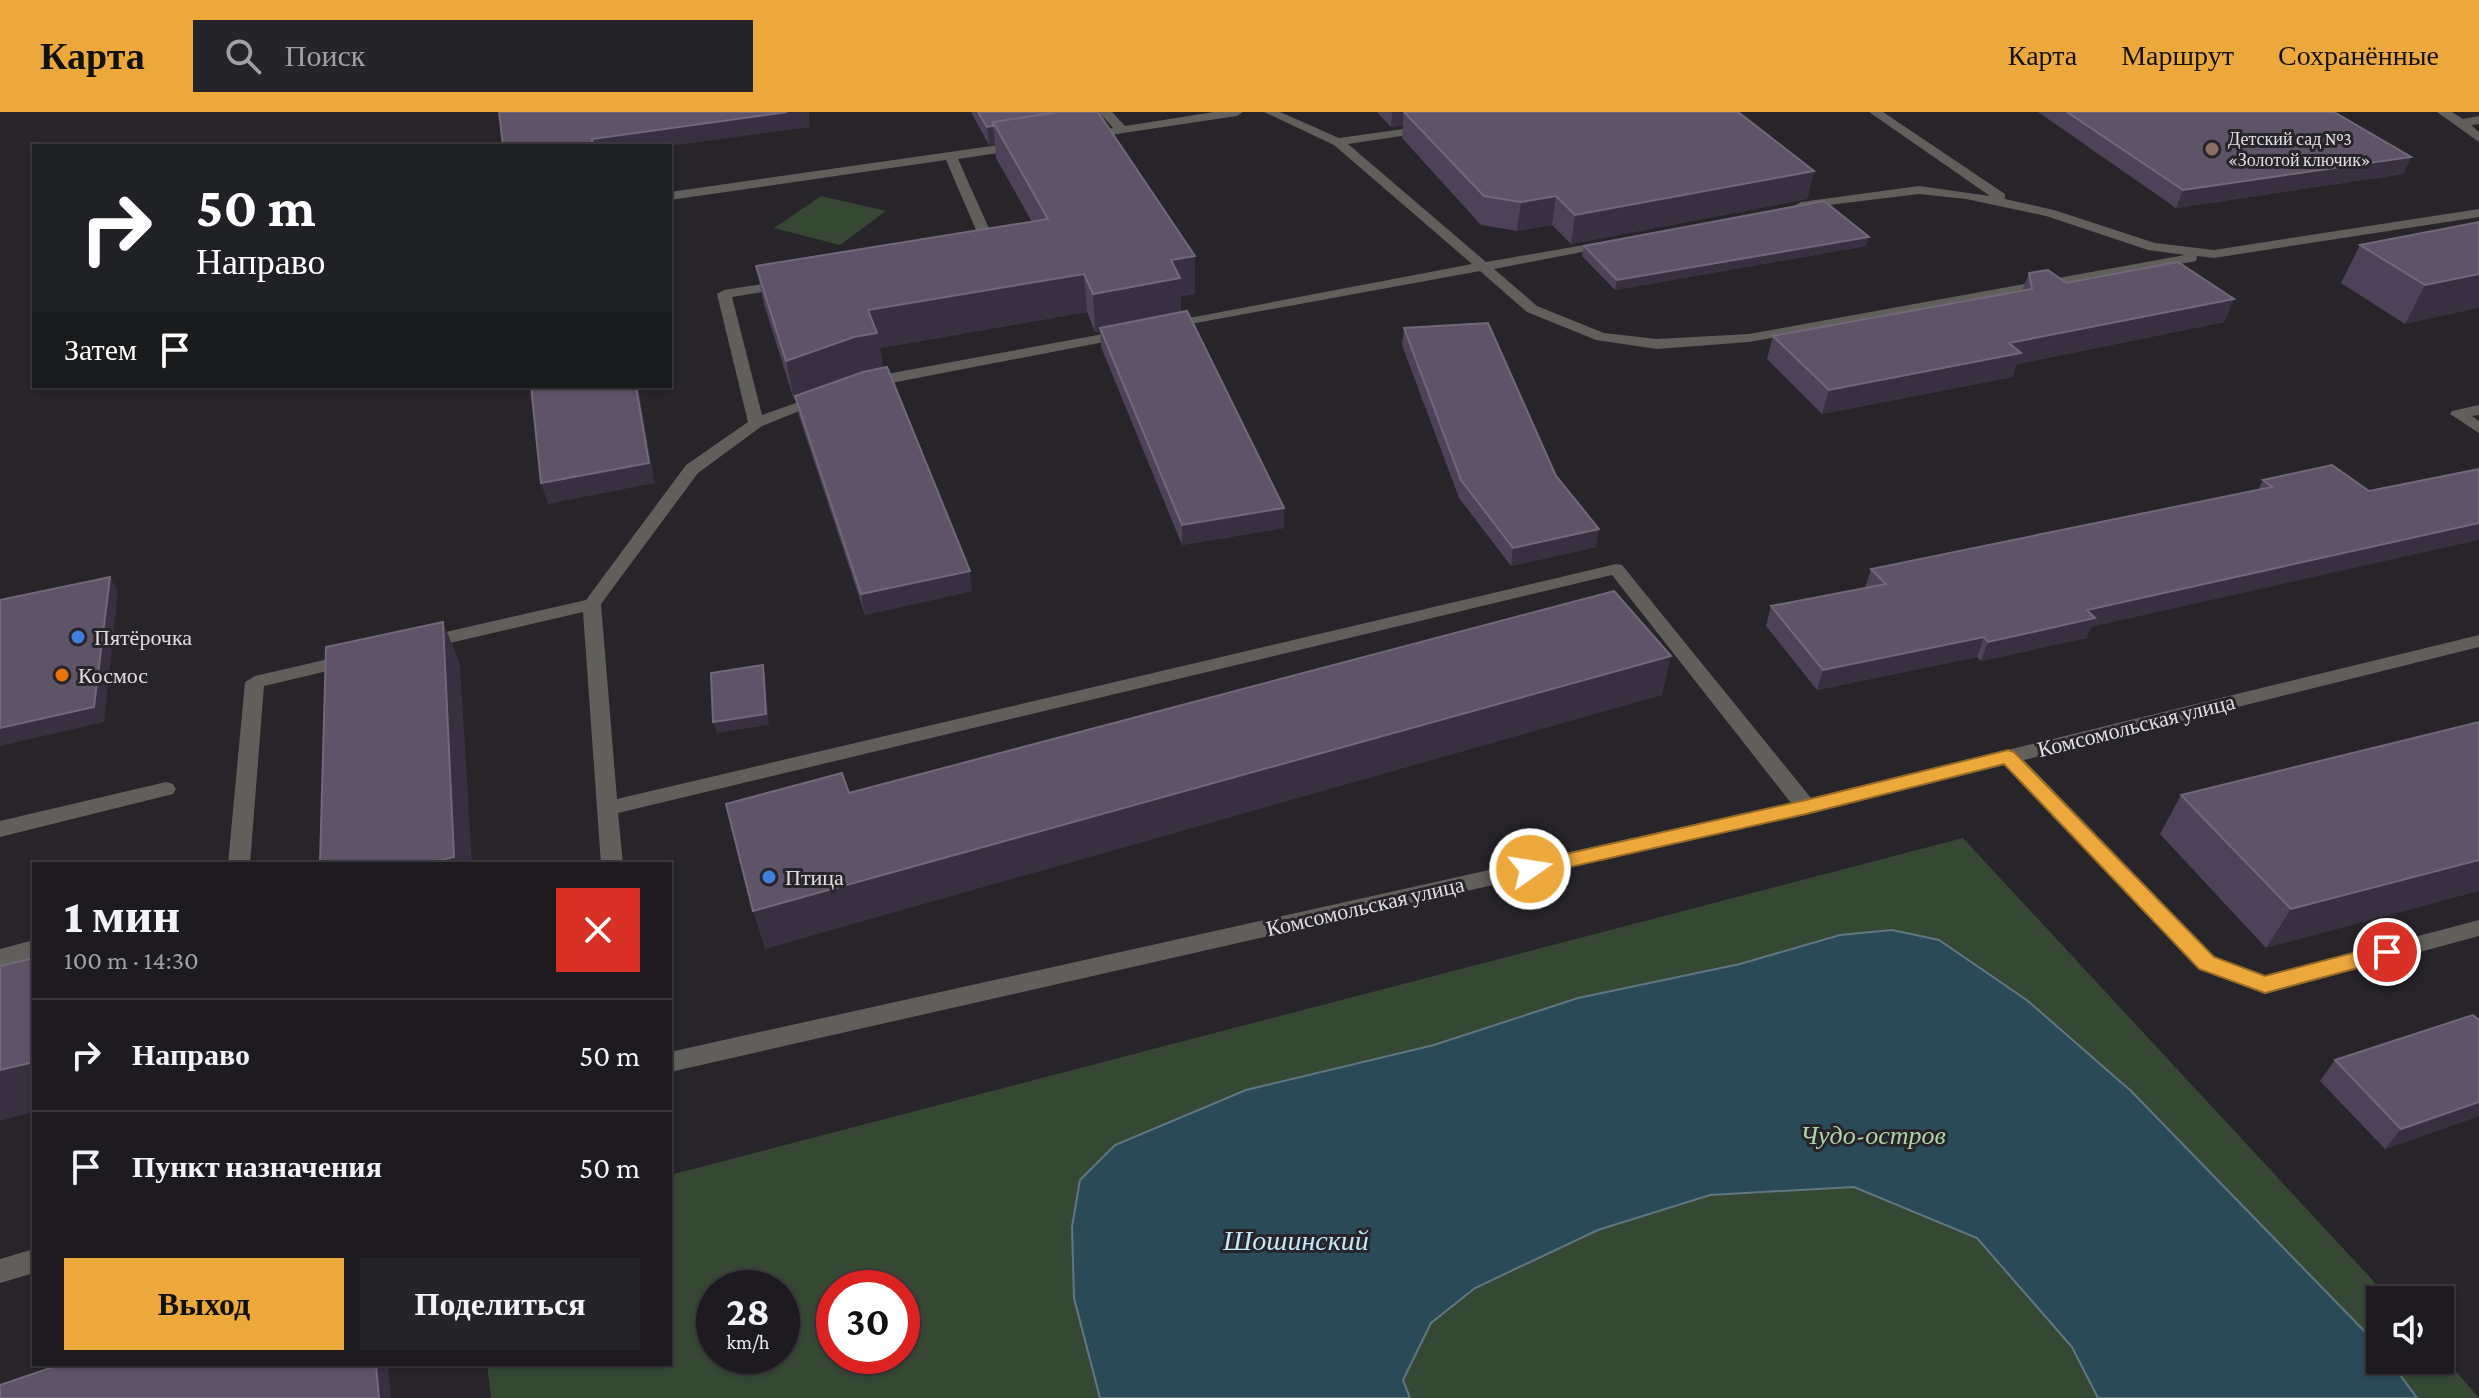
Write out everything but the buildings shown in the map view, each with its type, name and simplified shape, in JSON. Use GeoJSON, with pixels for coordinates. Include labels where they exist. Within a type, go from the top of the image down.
{"type":"FeatureCollection","features":[{"type":"Feature","properties":{"kind":"street"},"geometry":{"type":"LineString","coordinates":[[1105,112],[1122,130]]}},
{"type":"Feature","properties":{"kind":"street"},"geometry":{"type":"LineString","coordinates":[[1075,137],[1237,112]]}},
{"type":"Feature","properties":{"kind":"street"},"geometry":{"type":"LineString","coordinates":[[1270,112],[1338,142],[1479,267],[1532,309],[1601,337],[1657,344],[1749,338],[2214,254],[2479,213]]}},
{"type":"Feature","properties":{"kind":"street"},"geometry":{"type":"LineString","coordinates":[[1875,112],[2008,202]]}},
{"type":"Feature","properties":{"kind":"street"},"geometry":{"type":"LineString","coordinates":[[2443,112],[2479,138]]}},
{"type":"Feature","properties":{"kind":"street"},"geometry":{"type":"LineString","coordinates":[[2461,123],[2479,120]]}},
{"type":"Feature","properties":{"kind":"street"},"geometry":{"type":"LineString","coordinates":[[1338,142],[1446,125]]}},
{"type":"Feature","properties":{"kind":"street"},"geometry":{"type":"LineString","coordinates":[[672,196],[1029,145]]}},
{"type":"Feature","properties":{"kind":"street"},"geometry":{"type":"LineString","coordinates":[[951,158],[994,250],[979,253]]}},
{"type":"Feature","properties":{"kind":"street"},"geometry":{"type":"LineString","coordinates":[[1783,210],[1874,194],[1919,190],[2008,202],[2153,247],[2214,254]]}},
{"type":"Feature","properties":{"kind":"street"},"geometry":{"type":"LineString","coordinates":[[408,647],[592,604],[692,469],[756,423],[842,391],[1631,238]]}},
{"type":"Feature","properties":{"kind":"street"},"geometry":{"type":"LineString","coordinates":[[756,423],[724,294],[799,282]]}},
{"type":"Feature","properties":{"kind":"street"},"geometry":{"type":"LineString","coordinates":[[2479,410],[2458,414],[2479,428]]}},
{"type":"Feature","properties":{"kind":"street"},"geometry":{"type":"LineString","coordinates":[[606,809],[1616,569],[1806,807]]}},
{"type":"Feature","properties":{"kind":"street"},"geometry":{"type":"LineString","coordinates":[[592,604],[612,862]]}},
{"type":"Feature","properties":{"kind":"street","name":"Комсомольская улица"},"geometry":{"type":"LineString","coordinates":[[672,1062],[1806,807],[2479,641]]}},
{"type":"Feature","properties":{"kind":"street"},"geometry":{"type":"LineString","coordinates":[[239,862],[255,682],[362,658]]}},
{"type":"Feature","properties":{"kind":"street"},"geometry":{"type":"LineString","coordinates":[[2008,756],[2207,963],[2265,985],[2479,928]]}},
{"type":"Feature","properties":{"kind":"street"},"geometry":{"type":"LineString","coordinates":[[0,829],[166,789]]}},
{"type":"Feature","properties":{"kind":"street"},"geometry":{"type":"LineString","coordinates":[[0,958],[32,950]]}},
{"type":"Feature","properties":{"kind":"street"},"geometry":{"type":"LineString","coordinates":[[0,1271],[32,1262]]}},
{"type":"Feature","properties":{"kind":"green space"},"geometry":{"type":"Polygon","coordinates":[[[821,196],[886,211],[840,245],[774,228],[821,196]]]}},
{"type":"Feature","properties":{"kind":"green space","name":"Чудо-остров"},"geometry":{"type":"Polygon","coordinates":[[[1963,838],[2378,1286],[2366,1286],[2366,1374],[2454,1374],[2454,1369],[2479,1398],[491,1398],[487,1366],[672,1366],[672,1174],[1963,838]]]}},
{"type":"Feature","properties":{"kind":"water","name":"Шошинский"},"geometry":{"type":"Polygon","coordinates":[[[1892,930],[1939,940],[2028,1001],[2131,1091],[2366,1333],[2366,1374],[2399,1374],[2417,1398],[2098,1398],[2072,1347],[1977,1238],[1854,1187],[1710,1195],[1598,1230],[1475,1288],[1431,1323],[1403,1380],[1410,1398],[1100,1398],[1074,1298],[1072,1227],[1080,1180],[1115,1145],[1246,1090],[1434,1045],[1578,998],[1740,964],[1840,935],[1892,930]]]}},
{"type":"Feature","properties":{"kind":"place","name":"Детский сад №3 «Золотой ключик»"},"geometry":{"type":"Point","coordinates":[2212,149]}},
{"type":"Feature","properties":{"kind":"place","name":"Пятёрочка"},"geometry":{"type":"Point","coordinates":[78,637]}},
{"type":"Feature","properties":{"kind":"place","name":"Космос"},"geometry":{"type":"Point","coordinates":[62,675]}},
{"type":"Feature","properties":{"kind":"place","name":"Птица"},"geometry":{"type":"Point","coordinates":[769,877]}},
{"type":"Feature","properties":{"kind":"route"},"geometry":{"type":"LineString","coordinates":[[1530,869],[1806,807],[2008,756],[2207,963],[2265,985],[2387,952]]}}]}
